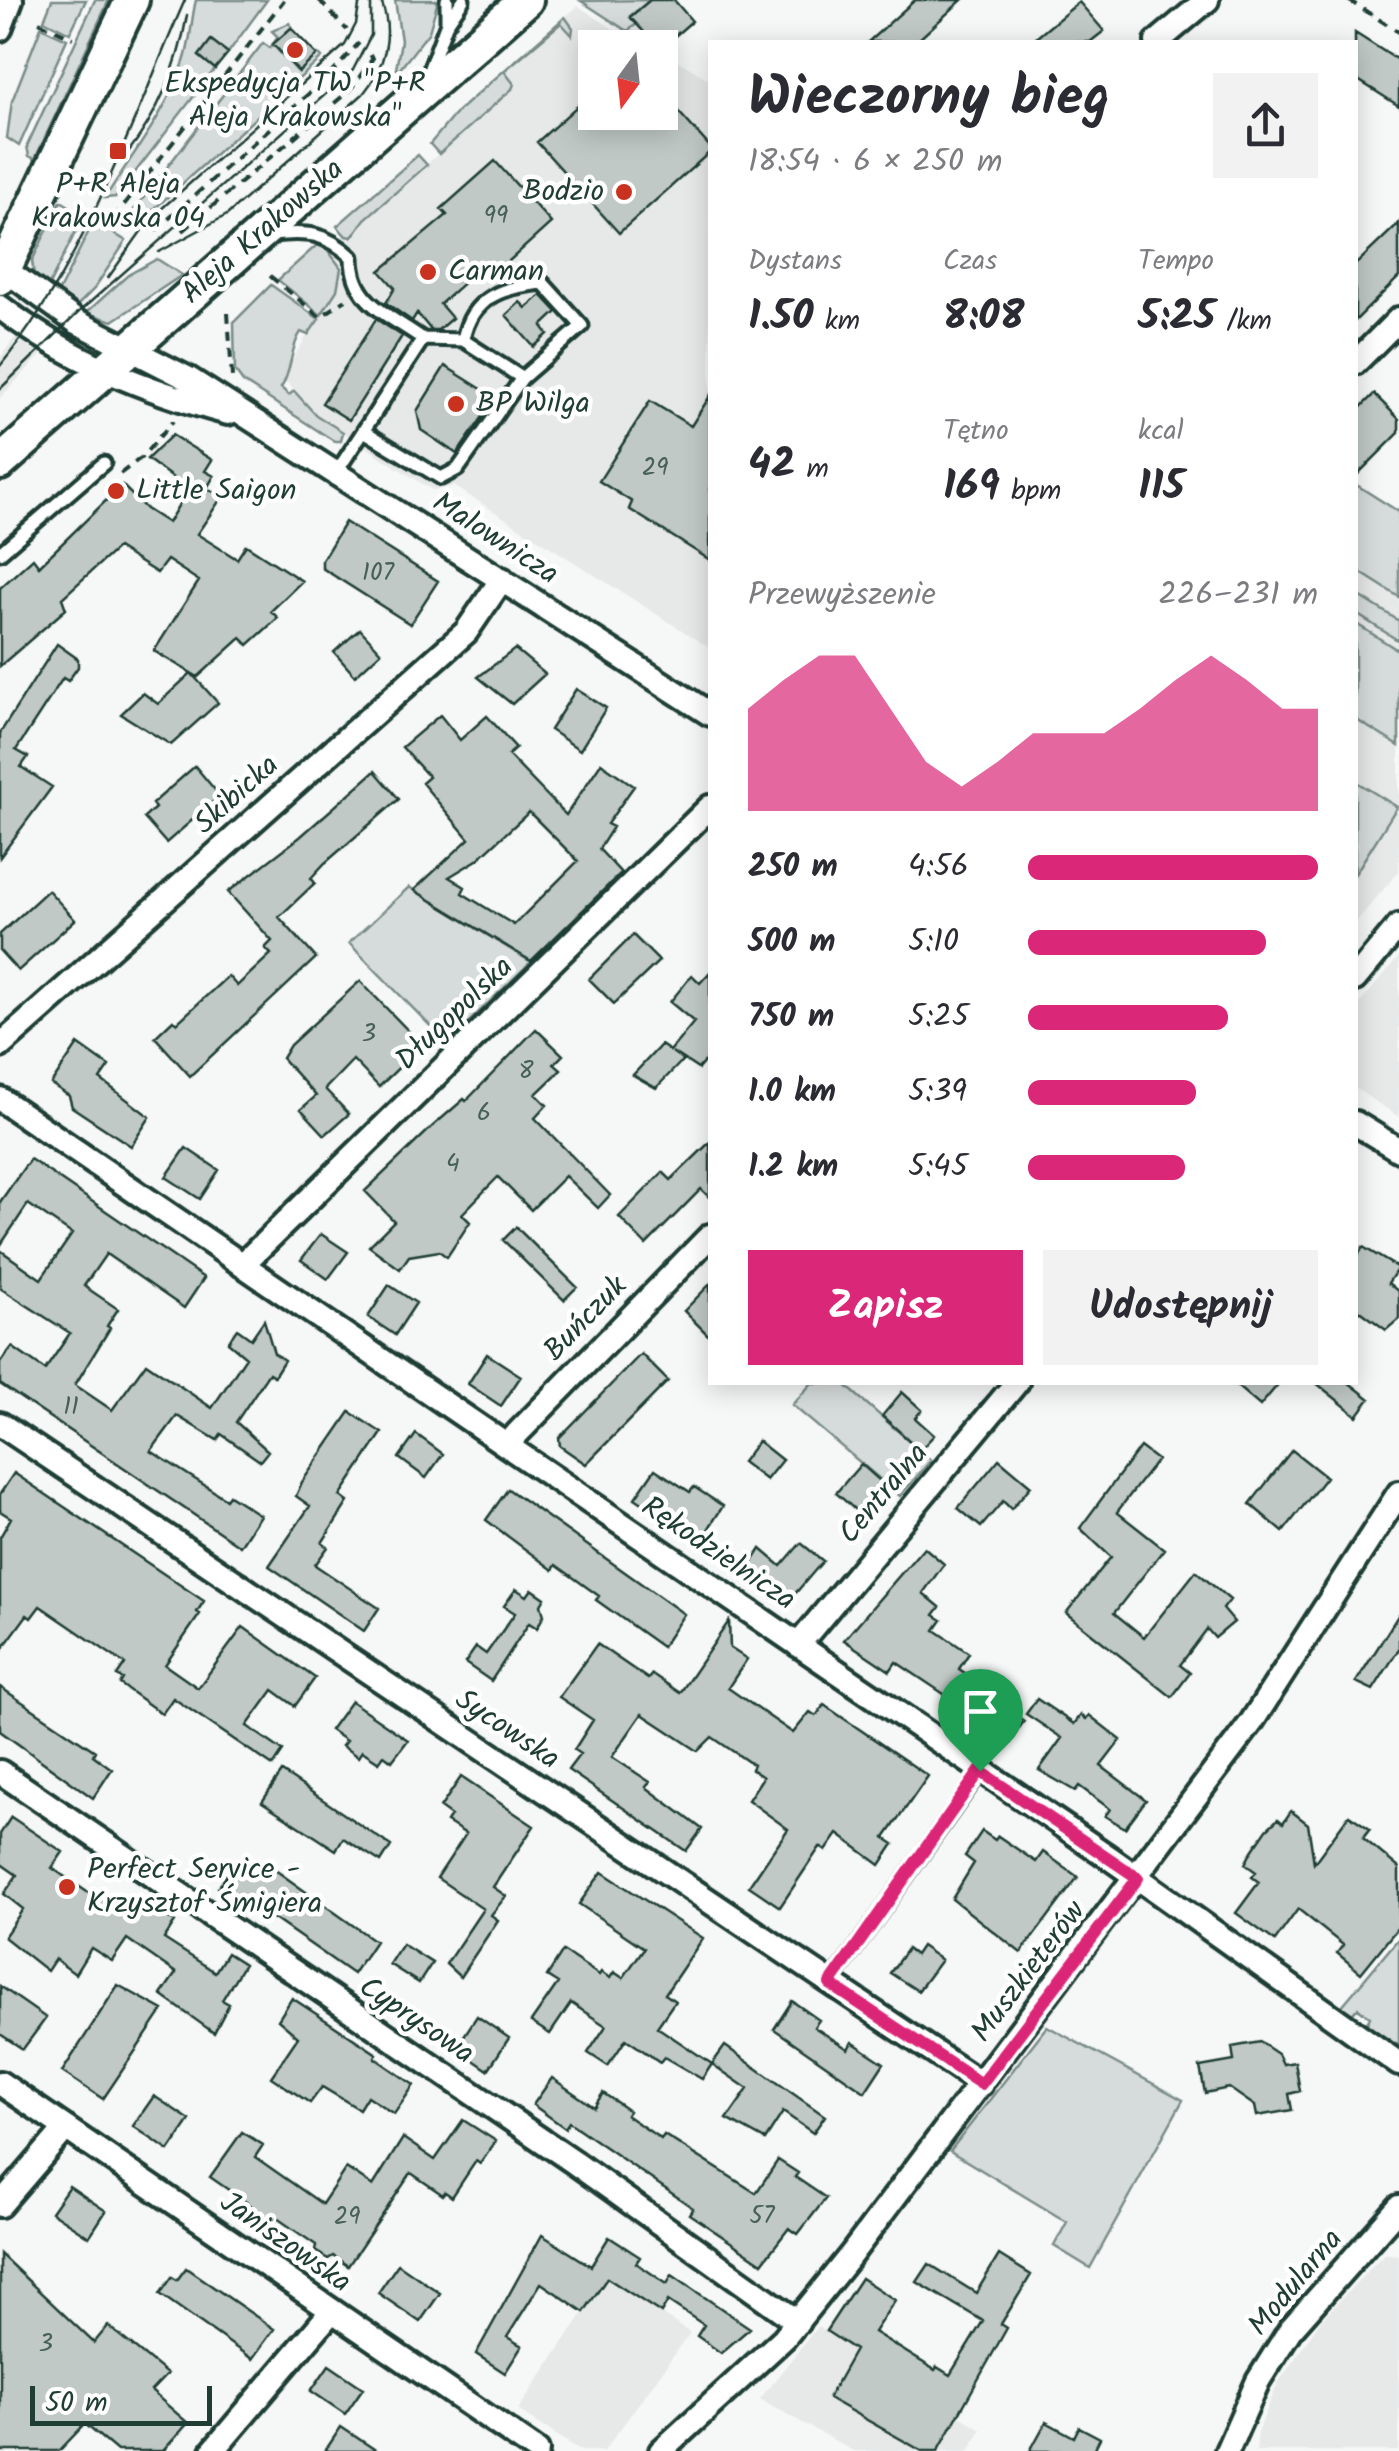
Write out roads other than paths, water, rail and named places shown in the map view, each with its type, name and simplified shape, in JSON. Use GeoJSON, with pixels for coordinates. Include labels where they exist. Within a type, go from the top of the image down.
{"type":"FeatureCollection","features":[{"type":"Feature","properties":{"kind":"main road"},"geometry":{"type":"LineString","coordinates":[[2,271],[132,0]]}},
{"type":"Feature","properties":{"kind":"main road","name":"Aleja Krakowska"},"geometry":{"type":"LineString","coordinates":[[0,463],[526,0]]}},
{"type":"Feature","properties":{"kind":"street"},"geometry":{"type":"LineString","coordinates":[[0,29],[11,0]]}},
{"type":"Feature","properties":{"kind":"street"},"geometry":{"type":"LineString","coordinates":[[1160,40],[1208,0]]}},
{"type":"Feature","properties":{"kind":"street"},"geometry":{"type":"LineString","coordinates":[[2,271],[77,322],[116,362]]}},
{"type":"Feature","properties":{"kind":"street"},"geometry":{"type":"LineString","coordinates":[[0,306],[48,341],[116,362]]}},
{"type":"Feature","properties":{"kind":"street"},"geometry":{"type":"LineString","coordinates":[[1358,360],[1399,320]]}},
{"type":"Feature","properties":{"kind":"street","name":"Malownicza"},"geometry":{"type":"LineString","coordinates":[[116,362],[182,376],[708,713]]}},
{"type":"Feature","properties":{"kind":"street","name":"Skibicka"},"geometry":{"type":"LineString","coordinates":[[0,1046],[466,632],[502,578]]}},
{"type":"Feature","properties":{"kind":"street","name":"Długopolska"},"geometry":{"type":"LineString","coordinates":[[242,1264],[708,809]]}},
{"type":"Feature","properties":{"kind":"street"},"geometry":{"type":"LineString","coordinates":[[1358,975],[1399,926]]}},
{"type":"Feature","properties":{"kind":"street","name":"Rękodzielnicza"},"geometry":{"type":"LineString","coordinates":[[0,1099],[1138,1878],[1399,2064]]}},
{"type":"Feature","properties":{"kind":"street"},"geometry":{"type":"LineString","coordinates":[[1358,1125],[1399,1150]]}},
{"type":"Feature","properties":{"kind":"street","name":"Buńczuk"},"geometry":{"type":"LineString","coordinates":[[506,1445],[708,1238]]}},
{"type":"Feature","properties":{"kind":"street","name":"Centralna"},"geometry":{"type":"LineString","coordinates":[[798,1644],[1015,1385]]}},
{"type":"Feature","properties":{"kind":"street","name":"Sycowska"},"geometry":{"type":"LineString","coordinates":[[0,1424],[981,2084]]}},
{"type":"Feature","properties":{"kind":"street","name":"Muszkieterów"},"geometry":{"type":"LineString","coordinates":[[661,2451],[798,2322],[1138,1878],[1251,1723],[1399,1493]]}},
{"type":"Feature","properties":{"kind":"street","name":"Cyprysowa"},"geometry":{"type":"LineString","coordinates":[[0,1772],[574,2163],[798,2322]]}},
{"type":"Feature","properties":{"kind":"street","name":"Janiszowska"},"geometry":{"type":"LineString","coordinates":[[0,2083],[537,2451]]}},
{"type":"Feature","properties":{"kind":"street"},"geometry":{"type":"LineString","coordinates":[[0,2205],[66,2128]]}},
{"type":"Feature","properties":{"kind":"street"},"geometry":{"type":"LineString","coordinates":[[1392,2230],[1399,2207]]}},
{"type":"Feature","properties":{"kind":"street","name":"Modularna"},"geometry":{"type":"LineString","coordinates":[[1227,2451],[1258,2381],[1290,2330],[1392,2230]]}},
{"type":"Feature","properties":{"kind":"street"},"geometry":{"type":"LineString","coordinates":[[212,2451],[331,2312]]}},
{"type":"Feature","properties":{"kind":"lane"},"geometry":{"type":"LineString","coordinates":[[446,25],[447,0]]}},
{"type":"Feature","properties":{"kind":"lane"},"geometry":{"type":"LineString","coordinates":[[414,98],[446,25],[463,0]]}},
{"type":"Feature","properties":{"kind":"lane"},"geometry":{"type":"LineString","coordinates":[[258,237],[300,232],[336,242],[352,257],[358,292],[423,340],[464,340],[522,378]]}},
{"type":"Feature","properties":{"kind":"lane"},"geometry":{"type":"LineString","coordinates":[[364,431],[441,478],[458,469],[522,378],[582,326],[543,282],[504,287],[468,318],[464,340]]}},
{"type":"Feature","properties":{"kind":"lane"},"geometry":{"type":"LineString","coordinates":[[336,473],[423,340]]}},
{"type":"Feature","properties":{"kind":"lane"},"geometry":{"type":"LineString","coordinates":[[0,553],[104,462]]}},
{"type":"Feature","properties":{"kind":"lane"},"geometry":{"type":"LineString","coordinates":[[830,1984],[980,1771]]}},
{"type":"Feature","properties":{"kind":"tram line"},"geometry":{"type":"LineString","coordinates":[[0,366],[30,326],[81,237],[185,0]]}},
{"type":"Feature","properties":{"kind":"tram line"},"geometry":{"type":"LineString","coordinates":[[108,278],[150,219],[345,45],[356,24],[360,0]]}},
{"type":"Feature","properties":{"kind":"tram line"},"geometry":{"type":"LineString","coordinates":[[0,389],[79,312],[353,70],[371,35],[371,0]]}},
{"type":"Feature","properties":{"kind":"tram line"},"geometry":{"type":"LineString","coordinates":[[159,252],[227,215],[363,94],[377,73],[385,50],[387,26],[381,1]]}},
{"type":"Feature","properties":{"kind":"tram line"},"geometry":{"type":"LineString","coordinates":[[126,155],[166,89],[187,15]]}},
{"type":"Feature","properties":{"kind":"place","name":"Ekspedycja TW \"P+R Aleja Krakowska\""},"geometry":{"type":"Point","coordinates":[295,50]}},
{"type":"Feature","properties":{"kind":"place","name":"P+R Aleja Krakowska 04"},"geometry":{"type":"Point","coordinates":[118,151]}},
{"type":"Feature","properties":{"kind":"place","name":"Bodzio"},"geometry":{"type":"Point","coordinates":[624,192]}},
{"type":"Feature","properties":{"kind":"place","name":"Carman"},"geometry":{"type":"Point","coordinates":[428,272]}},
{"type":"Feature","properties":{"kind":"place","name":"BP Wilga"},"geometry":{"type":"Point","coordinates":[456,404]}},
{"type":"Feature","properties":{"kind":"place","name":"Little Saigon"},"geometry":{"type":"Point","coordinates":[116,491]}},
{"type":"Feature","properties":{"kind":"place","name":"Perfect Service - Krzysztof Śmigiera"},"geometry":{"type":"Point","coordinates":[67,1887]}}]}
